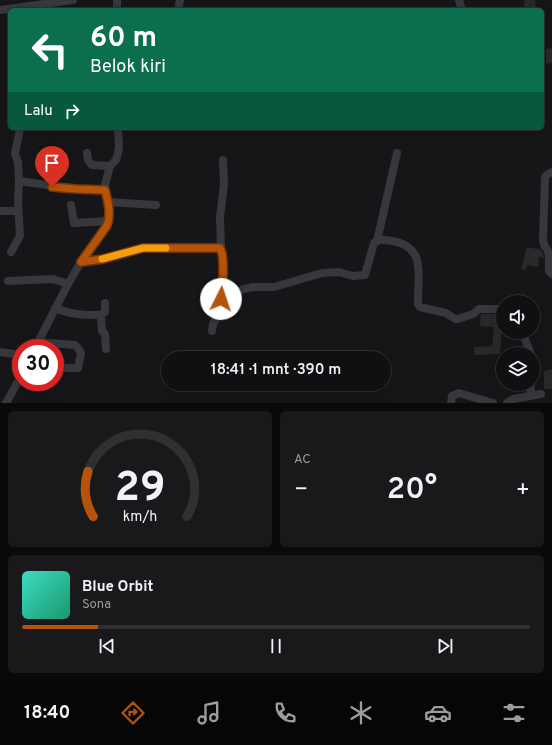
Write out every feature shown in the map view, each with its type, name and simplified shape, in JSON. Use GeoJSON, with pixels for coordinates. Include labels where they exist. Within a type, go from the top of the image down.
{"type":"FeatureCollection","features":[{"type":"Feature","properties":{"kind":"street"},"geometry":{"type":"LineString","coordinates":[[26,8],[59,1],[72,0]]}},
{"type":"Feature","properties":{"kind":"street"},"geometry":{"type":"LineString","coordinates":[[11,252],[20,236],[18,211],[20,181],[18,162],[15,154],[20,130]]}},
{"type":"Feature","properties":{"kind":"street"},"geometry":{"type":"LineString","coordinates":[[40,339],[68,284],[109,221],[108,202],[105,190],[106,176],[110,166],[116,160],[118,154],[118,130]]}},
{"type":"Feature","properties":{"kind":"street"},"geometry":{"type":"LineString","coordinates":[[87,153],[88,160],[92,165],[110,166]]}},
{"type":"Feature","properties":{"kind":"street"},"geometry":{"type":"LineString","coordinates":[[222,292],[229,293],[252,287],[274,288],[322,273],[339,272],[353,276],[365,275],[374,243],[377,241],[397,153]]}},
{"type":"Feature","properties":{"kind":"street"},"geometry":{"type":"LineString","coordinates":[[212,331],[213,324],[218,317],[222,292],[220,217],[224,185],[223,160]]}},
{"type":"Feature","properties":{"kind":"street"},"geometry":{"type":"LineString","coordinates":[[552,172],[545,177],[543,240],[544,245],[550,250],[549,271],[552,274]]}},
{"type":"Feature","properties":{"kind":"street"},"geometry":{"type":"LineString","coordinates":[[20,181],[76,189],[105,190]]}},
{"type":"Feature","properties":{"kind":"street"},"geometry":{"type":"LineString","coordinates":[[108,202],[156,205]]}},
{"type":"Feature","properties":{"kind":"street"},"geometry":{"type":"LineString","coordinates":[[70,205],[74,223],[109,221]]}},
{"type":"Feature","properties":{"kind":"street"},"geometry":{"type":"LineString","coordinates":[[0,211],[18,211]]}},
{"type":"Feature","properties":{"kind":"street"},"geometry":{"type":"LineString","coordinates":[[377,241],[398,242],[408,246],[412,250],[417,262],[418,304],[420,307],[446,313],[455,319],[473,314],[479,308],[496,309]]}},
{"type":"Feature","properties":{"kind":"street"},"geometry":{"type":"LineString","coordinates":[[81,262],[103,259],[143,248],[220,248]]}},
{"type":"Feature","properties":{"kind":"street"},"geometry":{"type":"LineString","coordinates":[[8,281],[53,279],[68,284]]}},
{"type":"Feature","properties":{"kind":"street"},"geometry":{"type":"LineString","coordinates":[[55,308],[80,315],[101,315],[105,312],[105,303]]}},
{"type":"Feature","properties":{"kind":"street"},"geometry":{"type":"LineString","coordinates":[[101,315],[101,329],[105,334],[106,350]]}},
{"type":"Feature","properties":{"kind":"street"},"geometry":{"type":"LineString","coordinates":[[64,345],[75,345],[81,353],[78,368],[64,368]]}},
{"type":"Feature","properties":{"kind":"street"},"geometry":{"type":"LineString","coordinates":[[0,352],[12,354]]}},
{"type":"Feature","properties":{"kind":"street"},"geometry":{"type":"LineString","coordinates":[[6,403],[13,391]]}},
{"type":"Feature","properties":{"kind":"street"},"geometry":{"type":"LineString","coordinates":[[530,391],[530,396]]}},
{"type":"Feature","properties":{"kind":"street"},"geometry":{"type":"LineString","coordinates":[[451,403],[452,396],[458,392],[493,403]]}},
{"type":"Feature","properties":{"kind":"street"},"geometry":{"type":"LineString","coordinates":[[507,403],[513,399],[541,394]]}},
{"type":"Feature","properties":{"kind":"building"},"geometry":{"type":"Polygon","coordinates":[[[524,0],[535,0],[536,8],[525,8],[524,0]]]}},
{"type":"Feature","properties":{"kind":"building"},"geometry":{"type":"Polygon","coordinates":[[[552,48],[552,63],[546,64],[546,49],[552,48]]]}},
{"type":"Feature","properties":{"kind":"building"},"geometry":{"type":"Polygon","coordinates":[[[527,247],[540,249],[544,258],[539,257],[538,267],[527,265],[526,270],[521,269],[527,247]]]}},
{"type":"Feature","properties":{"kind":"building"},"geometry":{"type":"Polygon","coordinates":[[[481,314],[496,314],[496,339],[501,339],[501,347],[496,347],[496,354],[474,355],[474,347],[492,346],[494,327],[480,326],[481,314]]]}},
{"type":"Feature","properties":{"kind":"building"},"geometry":{"type":"Polygon","coordinates":[[[552,369],[552,389],[544,389],[544,371],[552,369]]]}},
{"type":"Feature","properties":{"kind":"slow traffic"},"geometry":{"type":"LineString","coordinates":[[102,259],[143,248],[166,248]]}},
{"type":"Feature","properties":{"kind":"route"},"geometry":{"type":"LineString","coordinates":[[52,187],[105,190],[108,202],[109,221],[81,262],[103,259],[143,248],[220,248],[222,251],[221,299]]}}]}
